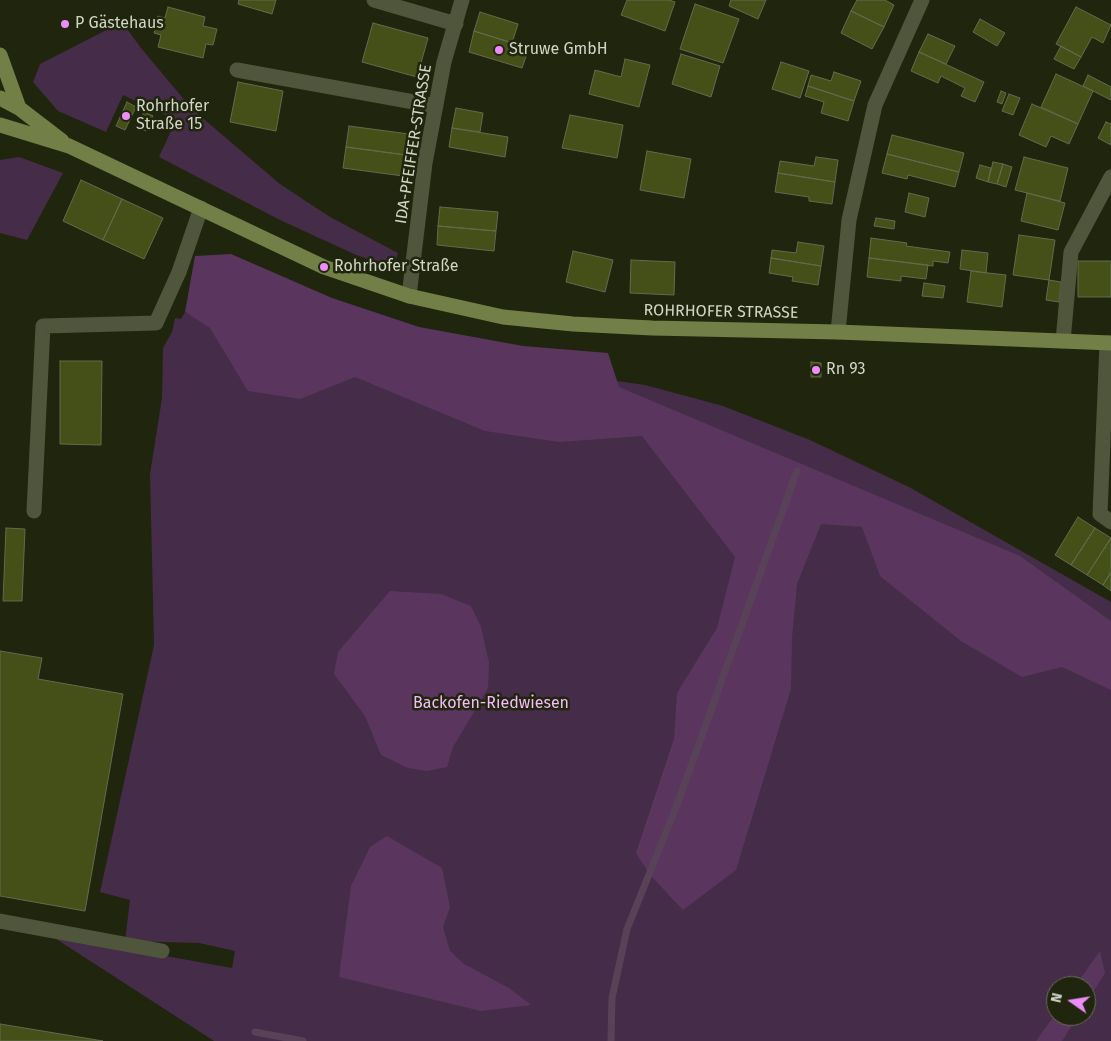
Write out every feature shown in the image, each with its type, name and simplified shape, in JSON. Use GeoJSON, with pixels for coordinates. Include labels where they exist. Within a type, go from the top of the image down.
{"type":"FeatureCollection","features":[{"type":"Feature","properties":{"kind":"main road"},"geometry":{"type":"LineString","coordinates":[[0,55],[18,108]]}},
{"type":"Feature","properties":{"kind":"main road","name":"ROHRHOFER STRASSE"},"geometry":{"type":"LineString","coordinates":[[0,98],[18,108],[69,146]]}},
{"type":"Feature","properties":{"kind":"main road","name":"ROHRHOFER STRASSE"},"geometry":{"type":"LineString","coordinates":[[3,129],[69,146],[324,267],[409,296],[503,317],[572,324],[1109,343]]}},
{"type":"Feature","properties":{"kind":"street"},"geometry":{"type":"LineString","coordinates":[[374,0],[456,24]]}},
{"type":"Feature","properties":{"kind":"street","name":"IDA-PFEIFFER-STRASSE"},"geometry":{"type":"LineString","coordinates":[[409,296],[425,163],[444,62],[462,0]]}},
{"type":"Feature","properties":{"kind":"street"},"geometry":{"type":"LineString","coordinates":[[838,332],[849,220],[875,105],[922,0]]}},
{"type":"Feature","properties":{"kind":"street"},"geometry":{"type":"LineString","coordinates":[[238,70],[436,106]]}},
{"type":"Feature","properties":{"kind":"street"},"geometry":{"type":"LineString","coordinates":[[1063,341],[1071,252],[1111,177]]}},
{"type":"Feature","properties":{"kind":"street"},"geometry":{"type":"LineString","coordinates":[[34,511],[43,326],[156,323],[179,272],[201,208]]}},
{"type":"Feature","properties":{"kind":"street","name":"ROHRHOFER STRASSE"},"geometry":{"type":"LineString","coordinates":[[1109,343],[1100,514],[1111,522]]}},
{"type":"Feature","properties":{"kind":"street"},"geometry":{"type":"LineString","coordinates":[[0,921],[162,951]]}},
{"type":"Feature","properties":{"kind":"green space"},"geometry":{"type":"Polygon","coordinates":[[[122,22],[192,109],[280,184],[330,217],[398,253],[395,262],[384,265],[354,254],[280,220],[159,157],[176,120],[123,95],[106,132],[58,111],[33,82],[40,64],[122,22]]]}},
{"type":"Feature","properties":{"kind":"green space"},"geometry":{"type":"Polygon","coordinates":[[[19,157],[63,173],[27,240],[0,233],[0,160],[19,157]]]}},
{"type":"Feature","properties":{"kind":"green space","name":"Backofen-Riedwiesen"},"geometry":{"type":"Polygon","coordinates":[[[185,312],[200,321],[645,385],[723,406],[810,440],[909,487],[1111,602],[1111,1041],[214,1041],[50,935],[232,968],[235,951],[199,943],[125,941],[130,900],[100,892],[154,645],[150,474],[162,398],[163,348],[172,332],[175,318],[181,319],[185,312]]]}},
{"type":"Feature","properties":{"kind":"shaded area"},"geometry":{"type":"Polygon","coordinates":[[[231,254],[332,298],[419,327],[523,346],[608,353],[619,387],[1020,556],[1111,621],[1111,690],[1062,667],[1022,677],[961,641],[880,576],[862,527],[821,524],[797,584],[792,638],[791,689],[736,870],[683,910],[651,876],[636,853],[674,739],[677,693],[717,628],[735,557],[642,436],[559,442],[485,431],[355,377],[300,399],[248,391],[210,328],[185,312],[195,256],[231,254]]]}},
{"type":"Feature","properties":{"kind":"shaded area"},"geometry":{"type":"Polygon","coordinates":[[[390,591],[441,594],[471,606],[481,627],[489,663],[488,688],[453,747],[447,767],[427,771],[408,768],[381,755],[365,716],[334,674],[338,652],[390,591]]]}},
{"type":"Feature","properties":{"kind":"shaded area"},"geometry":{"type":"Polygon","coordinates":[[[387,836],[442,868],[450,907],[443,927],[450,951],[464,964],[509,988],[531,1005],[481,1011],[339,977],[351,886],[370,847],[387,836]]]}},
{"type":"Feature","properties":{"kind":"shaded area"},"geometry":{"type":"Polygon","coordinates":[[[1100,951],[1105,973],[1096,987],[1096,976],[1082,976],[1100,951]]]}},
{"type":"Feature","properties":{"kind":"shaded area"},"geometry":{"type":"Polygon","coordinates":[[[1047,1026],[1072,1026],[1062,1041],[1036,1041],[1047,1026]]]}},
{"type":"Feature","properties":{"kind":"building"},"geometry":{"type":"Polygon","coordinates":[[[239,0],[276,0],[272,14],[238,4],[239,0]]]}},
{"type":"Feature","properties":{"kind":"building"},"geometry":{"type":"Polygon","coordinates":[[[627,0],[669,0],[675,2],[665,31],[621,15],[627,0]]]}},
{"type":"Feature","properties":{"kind":"building"},"geometry":{"type":"Polygon","coordinates":[[[731,0],[766,0],[758,19],[729,6],[731,0]]]}},
{"type":"Feature","properties":{"kind":"building"},"geometry":{"type":"Polygon","coordinates":[[[857,0],[885,0],[894,5],[884,27],[851,11],[857,0]]]}},
{"type":"Feature","properties":{"kind":"building"},"geometry":{"type":"Polygon","coordinates":[[[695,4],[739,19],[723,63],[680,49],[695,4]]]}},
{"type":"Feature","properties":{"kind":"building"},"geometry":{"type":"Polygon","coordinates":[[[168,7],[205,17],[203,26],[217,29],[213,45],[206,44],[203,58],[158,47],[161,35],[154,33],[158,16],[165,18],[168,7]]]}},
{"type":"Feature","properties":{"kind":"building"},"geometry":{"type":"Polygon","coordinates":[[[1076,7],[1111,25],[1103,43],[1092,37],[1081,57],[1056,44],[1076,7]]]}},
{"type":"Feature","properties":{"kind":"building"},"geometry":{"type":"Polygon","coordinates":[[[851,11],[884,27],[872,49],[841,33],[851,11]]]}},
{"type":"Feature","properties":{"kind":"building"},"geometry":{"type":"Polygon","coordinates":[[[480,12],[518,24],[512,43],[474,31],[480,12]]]}},
{"type":"Feature","properties":{"kind":"building"},"geometry":{"type":"Polygon","coordinates":[[[980,19],[1005,33],[997,46],[973,32],[980,19]]]}},
{"type":"Feature","properties":{"kind":"building"},"geometry":{"type":"Polygon","coordinates":[[[373,23],[428,38],[417,77],[362,62],[373,23]]]}},
{"type":"Feature","properties":{"kind":"building","name":"Struwe GmbH"},"geometry":{"type":"Polygon","coordinates":[[[474,31],[529,48],[522,68],[469,52],[474,31]]]}},
{"type":"Feature","properties":{"kind":"building"},"geometry":{"type":"Polygon","coordinates":[[[928,34],[955,46],[946,64],[919,52],[928,34]]]}},
{"type":"Feature","properties":{"kind":"building"},"geometry":{"type":"Polygon","coordinates":[[[1061,46],[1081,57],[1074,69],[1054,59],[1061,46]]]}},
{"type":"Feature","properties":{"kind":"building"},"geometry":{"type":"Polygon","coordinates":[[[919,52],[984,82],[975,102],[961,96],[965,88],[941,76],[938,83],[911,71],[919,52]]]}},
{"type":"Feature","properties":{"kind":"building"},"geometry":{"type":"Polygon","coordinates":[[[681,54],[720,66],[711,97],[672,84],[681,54]]]}},
{"type":"Feature","properties":{"kind":"building"},"geometry":{"type":"Polygon","coordinates":[[[625,59],[650,65],[639,107],[589,94],[595,70],[621,77],[625,59]]]}},
{"type":"Feature","properties":{"kind":"building"},"geometry":{"type":"Polygon","coordinates":[[[781,62],[809,71],[800,98],[772,89],[781,62]]]}},
{"type":"Feature","properties":{"kind":"building"},"geometry":{"type":"Polygon","coordinates":[[[834,72],[861,81],[854,101],[808,86],[811,75],[831,81],[834,72]]]}},
{"type":"Feature","properties":{"kind":"building"},"geometry":{"type":"Polygon","coordinates":[[[1056,74],[1093,91],[1078,124],[1041,107],[1056,74]]]}},
{"type":"Feature","properties":{"kind":"building"},"geometry":{"type":"Polygon","coordinates":[[[1088,75],[1111,87],[1111,100],[1083,86],[1088,75]]]}},
{"type":"Feature","properties":{"kind":"building"},"geometry":{"type":"Polygon","coordinates":[[[238,82],[283,91],[276,131],[230,122],[238,82]]]}},
{"type":"Feature","properties":{"kind":"building"},"geometry":{"type":"Polygon","coordinates":[[[808,86],[854,101],[848,121],[821,113],[824,102],[805,96],[808,86]]]}},
{"type":"Feature","properties":{"kind":"building"},"geometry":{"type":"Polygon","coordinates":[[[1001,91],[1006,93],[1002,104],[997,102],[1001,91]]]}},
{"type":"Feature","properties":{"kind":"building"},"geometry":{"type":"Polygon","coordinates":[[[1009,94],[1020,98],[1013,115],[1002,111],[1009,94]]]}},
{"type":"Feature","properties":{"kind":"building","name":"Rohrhofer Straße 15"},"geometry":{"type":"Polygon","coordinates":[[[127,102],[136,107],[125,130],[116,126],[127,102]]]}},
{"type":"Feature","properties":{"kind":"building"},"geometry":{"type":"Polygon","coordinates":[[[1032,104],[1078,124],[1069,144],[1051,136],[1046,147],[1019,135],[1032,104]]]}},
{"type":"Feature","properties":{"kind":"building"},"geometry":{"type":"Polygon","coordinates":[[[456,108],[483,113],[480,132],[452,128],[456,108]]]}},
{"type":"Feature","properties":{"kind":"building","name":"Rohrhofer Straße 15"},"geometry":{"type":"Polygon","coordinates":[[[144,112],[153,116],[146,131],[137,127],[144,112]]]}},
{"type":"Feature","properties":{"kind":"building"},"geometry":{"type":"Polygon","coordinates":[[[570,115],[623,125],[617,158],[562,148],[570,115]]]}},
{"type":"Feature","properties":{"kind":"building"},"geometry":{"type":"Polygon","coordinates":[[[1106,122],[1111,124],[1111,145],[1098,138],[1106,122]]]}},
{"type":"Feature","properties":{"kind":"building"},"geometry":{"type":"Polygon","coordinates":[[[349,126],[409,134],[406,155],[346,147],[349,126]]]}},
{"type":"Feature","properties":{"kind":"building"},"geometry":{"type":"Polygon","coordinates":[[[452,128],[508,137],[505,157],[449,147],[452,128]]]}},
{"type":"Feature","properties":{"kind":"building"},"geometry":{"type":"Polygon","coordinates":[[[892,135],[964,153],[959,172],[887,154],[892,135]]]}},
{"type":"Feature","properties":{"kind":"building"},"geometry":{"type":"Polygon","coordinates":[[[346,147],[406,155],[403,176],[343,168],[346,147]]]}},
{"type":"Feature","properties":{"kind":"building"},"geometry":{"type":"Polygon","coordinates":[[[647,151],[691,159],[684,198],[640,190],[647,151]]]}},
{"type":"Feature","properties":{"kind":"building"},"geometry":{"type":"Polygon","coordinates":[[[887,154],[959,172],[955,187],[908,175],[907,179],[882,173],[887,154]]]}},
{"type":"Feature","properties":{"kind":"building"},"geometry":{"type":"Polygon","coordinates":[[[816,157],[838,160],[835,182],[778,173],[780,161],[814,166],[816,157]]]}},
{"type":"Feature","properties":{"kind":"building"},"geometry":{"type":"Polygon","coordinates":[[[1024,157],[1068,168],[1060,201],[1015,190],[1024,157]]]}},
{"type":"Feature","properties":{"kind":"building"},"geometry":{"type":"Polygon","coordinates":[[[993,162],[1003,164],[997,184],[988,182],[993,162]]]}},
{"type":"Feature","properties":{"kind":"building"},"geometry":{"type":"Polygon","coordinates":[[[1003,164],[1012,167],[1006,187],[997,184],[1003,164]]]}},
{"type":"Feature","properties":{"kind":"building"},"geometry":{"type":"Polygon","coordinates":[[[980,165],[991,168],[988,182],[976,178],[980,165]]]}},
{"type":"Feature","properties":{"kind":"building"},"geometry":{"type":"Polygon","coordinates":[[[778,173],[835,182],[832,204],[809,201],[809,197],[775,192],[778,173]]]}},
{"type":"Feature","properties":{"kind":"building"},"geometry":{"type":"Polygon","coordinates":[[[81,180],[122,199],[103,240],[63,221],[81,180]]]}},
{"type":"Feature","properties":{"kind":"building"},"geometry":{"type":"Polygon","coordinates":[[[909,193],[929,198],[925,217],[905,212],[909,193]]]}},
{"type":"Feature","properties":{"kind":"building"},"geometry":{"type":"Polygon","coordinates":[[[1027,193],[1065,203],[1058,230],[1021,221],[1027,193]]]}},
{"type":"Feature","properties":{"kind":"building"},"geometry":{"type":"Polygon","coordinates":[[[122,199],[163,218],[144,259],[103,240],[122,199]]]}},
{"type":"Feature","properties":{"kind":"building"},"geometry":{"type":"Polygon","coordinates":[[[440,207],[498,212],[496,231],[438,226],[440,207]]]}},
{"type":"Feature","properties":{"kind":"building"},"geometry":{"type":"Polygon","coordinates":[[[876,218],[895,221],[894,229],[874,226],[876,218]]]}},
{"type":"Feature","properties":{"kind":"building"},"geometry":{"type":"Polygon","coordinates":[[[438,226],[496,231],[494,251],[437,245],[438,226]]]}},
{"type":"Feature","properties":{"kind":"building"},"geometry":{"type":"Polygon","coordinates":[[[1019,235],[1055,240],[1049,280],[1013,275],[1019,235]]]}},
{"type":"Feature","properties":{"kind":"building"},"geometry":{"type":"Polygon","coordinates":[[[871,238],[907,243],[906,246],[950,252],[948,263],[933,261],[933,266],[869,258],[871,238]]]}},
{"type":"Feature","properties":{"kind":"building"},"geometry":{"type":"Polygon","coordinates":[[[798,242],[824,246],[821,266],[771,258],[772,250],[796,253],[798,242]]]}},
{"type":"Feature","properties":{"kind":"building"},"geometry":{"type":"Polygon","coordinates":[[[962,250],[988,253],[986,273],[960,269],[962,250]]]}},
{"type":"Feature","properties":{"kind":"building"},"geometry":{"type":"Polygon","coordinates":[[[573,251],[613,260],[605,292],[566,282],[573,251]]]}},
{"type":"Feature","properties":{"kind":"building"},"geometry":{"type":"Polygon","coordinates":[[[771,258],[821,266],[818,285],[792,281],[793,277],[769,273],[771,258]]]}},
{"type":"Feature","properties":{"kind":"building"},"geometry":{"type":"Polygon","coordinates":[[[869,258],[928,265],[926,279],[901,276],[901,281],[867,277],[869,258]]]}},
{"type":"Feature","properties":{"kind":"building"},"geometry":{"type":"Polygon","coordinates":[[[631,260],[675,262],[674,295],[630,293],[631,260]]]}},
{"type":"Feature","properties":{"kind":"building"},"geometry":{"type":"Polygon","coordinates":[[[1078,261],[1111,261],[1111,297],[1078,297],[1078,261]]]}},
{"type":"Feature","properties":{"kind":"building"},"geometry":{"type":"Polygon","coordinates":[[[971,271],[1006,275],[1002,307],[967,302],[971,271]]]}},
{"type":"Feature","properties":{"kind":"building"},"geometry":{"type":"Polygon","coordinates":[[[1049,280],[1061,282],[1059,302],[1046,300],[1049,280]]]}},
{"type":"Feature","properties":{"kind":"building"},"geometry":{"type":"Polygon","coordinates":[[[924,283],[945,286],[943,298],[922,296],[924,283]]]}},
{"type":"Feature","properties":{"kind":"building"},"geometry":{"type":"Polygon","coordinates":[[[60,361],[102,361],[101,445],[60,444],[60,361]]]}},
{"type":"Feature","properties":{"kind":"building","name":"Rn 93"},"geometry":{"type":"Polygon","coordinates":[[[811,362],[821,363],[821,377],[811,377],[811,362]]]}},
{"type":"Feature","properties":{"kind":"building"},"geometry":{"type":"Polygon","coordinates":[[[1078,517],[1095,528],[1071,565],[1055,555],[1078,517]]]}},
{"type":"Feature","properties":{"kind":"building"},"geometry":{"type":"Polygon","coordinates":[[[6,528],[25,529],[22,601],[3,601],[6,528]]]}},
{"type":"Feature","properties":{"kind":"building"},"geometry":{"type":"Polygon","coordinates":[[[1095,528],[1111,538],[1087,575],[1071,565],[1095,528]]]}},
{"type":"Feature","properties":{"kind":"building"},"geometry":{"type":"Polygon","coordinates":[[[1111,538],[1111,572],[1103,585],[1087,575],[1111,538]]]}},
{"type":"Feature","properties":{"kind":"building"},"geometry":{"type":"Polygon","coordinates":[[[1111,572],[1111,591],[1103,585],[1111,572]]]}},
{"type":"Feature","properties":{"kind":"building"},"geometry":{"type":"Polygon","coordinates":[[[0,651],[42,658],[38,679],[123,694],[85,911],[0,896],[0,651]]]}},
{"type":"Feature","properties":{"kind":"building"},"geometry":{"type":"Polygon","coordinates":[[[0,1024],[103,1041],[0,1041],[0,1024]]]}},
{"type":"Feature","properties":{"kind":"waterway"},"geometry":{"type":"LineString","coordinates":[[611,1041],[612,998],[627,929],[677,805],[797,471]]}},
{"type":"Feature","properties":{"kind":"waterway"},"geometry":{"type":"LineString","coordinates":[[255,1032],[303,1041]]}},
{"type":"Feature","properties":{"kind":"place","name":"P Gästehaus"},"geometry":{"type":"Point","coordinates":[65,24]}},
{"type":"Feature","properties":{"kind":"place","name":"Struwe GmbH"},"geometry":{"type":"Point","coordinates":[499,50]}},
{"type":"Feature","properties":{"kind":"place","name":"Rohrhofer Straße 15"},"geometry":{"type":"Point","coordinates":[126,116]}},
{"type":"Feature","properties":{"kind":"place","name":"Rohrhofer Straße"},"geometry":{"type":"Point","coordinates":[324,267]}},
{"type":"Feature","properties":{"kind":"place","name":"Rn 93"},"geometry":{"type":"Point","coordinates":[816,370]}}]}
